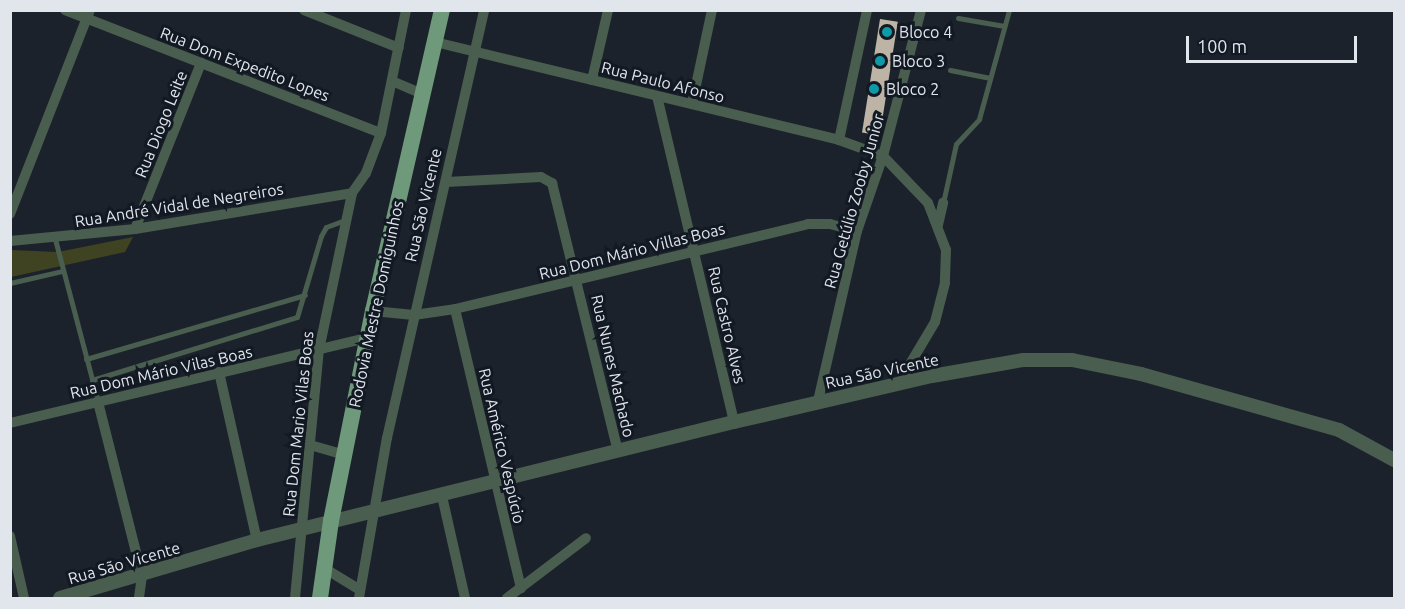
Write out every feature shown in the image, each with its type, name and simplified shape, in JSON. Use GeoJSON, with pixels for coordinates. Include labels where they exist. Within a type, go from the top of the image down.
{"type":"FeatureCollection","features":[{"type":"Feature","properties":{"kind":"main road","name":"Rodovia Mestre Domiguinhos"},"geometry":{"type":"LineString","coordinates":[[320,598],[331,522],[373,311],[442,10]]}},
{"type":"Feature","properties":{"kind":"street","name":"Rua Dom Expedito Lopes"},"geometry":{"type":"LineString","coordinates":[[65,10],[88,15],[201,63],[381,133]]}},
{"type":"Feature","properties":{"kind":"street"},"geometry":{"type":"LineString","coordinates":[[304,10],[399,48]]}},
{"type":"Feature","properties":{"kind":"street","name":"Rua Dom Mario Vilas Boas"},"geometry":{"type":"LineString","coordinates":[[295,598],[319,350],[345,220],[352,194],[366,173],[381,133],[406,10]]}},
{"type":"Feature","properties":{"kind":"street","name":"Rua São Vicente"},"geometry":{"type":"LineString","coordinates":[[371,512],[484,10]]}},
{"type":"Feature","properties":{"kind":"street"},"geometry":{"type":"LineString","coordinates":[[592,80],[608,10]]}},
{"type":"Feature","properties":{"kind":"street"},"geometry":{"type":"LineString","coordinates":[[692,104],[712,10]]}},
{"type":"Feature","properties":{"kind":"street"},"geometry":{"type":"LineString","coordinates":[[839,141],[867,10]]}},
{"type":"Feature","properties":{"kind":"street","name":"Rua Getúlio Zooby Junior"},"geometry":{"type":"LineString","coordinates":[[818,401],[857,231],[883,156],[921,10]]}},
{"type":"Feature","properties":{"kind":"street"},"geometry":{"type":"LineString","coordinates":[[10,214],[88,15]]}},
{"type":"Feature","properties":{"kind":"street","name":"Rua Paulo Afonso"},"geometry":{"type":"LineString","coordinates":[[435,42],[839,141],[883,156]]}},
{"type":"Feature","properties":{"kind":"street","name":"Rua Diogo Leite"},"geometry":{"type":"LineString","coordinates":[[135,230],[201,63]]}},
{"type":"Feature","properties":{"kind":"street"},"geometry":{"type":"LineString","coordinates":[[392,81],[423,94]]}},
{"type":"Feature","properties":{"kind":"street","name":"Rua Castro Alves"},"geometry":{"type":"LineString","coordinates":[[657,96],[734,422]]}},
{"type":"Feature","properties":{"kind":"street"},"geometry":{"type":"LineString","coordinates":[[883,156],[928,203],[946,250],[945,283],[935,322],[898,384]]}},
{"type":"Feature","properties":{"kind":"street","name":"Rua Nunes Machado"},"geometry":{"type":"LineString","coordinates":[[446,182],[541,177],[549,180],[577,281],[618,452]]}},
{"type":"Feature","properties":{"kind":"street","name":"Rua André Vidal de Negreiros"},"geometry":{"type":"LineString","coordinates":[[10,241],[54,239],[135,230],[352,194]]}},
{"type":"Feature","properties":{"kind":"street"},"geometry":{"type":"LineString","coordinates":[[938,225],[943,203]]}},
{"type":"Feature","properties":{"kind":"street","name":"Rua Dom Mário Villas Boas"},"geometry":{"type":"LineString","coordinates":[[373,311],[414,315],[456,309],[808,224],[831,224],[857,231]]}},
{"type":"Feature","properties":{"kind":"street","name":"Rua Américo Vespúcio"},"geometry":{"type":"LineString","coordinates":[[456,309],[494,484],[521,588]]}},
{"type":"Feature","properties":{"kind":"street","name":"Rua Dom Mário Vilas Boas"},"geometry":{"type":"LineString","coordinates":[[10,423],[368,338]]}},
{"type":"Feature","properties":{"kind":"street","name":"Rua São Vicente"},"geometry":{"type":"LineString","coordinates":[[60,598],[142,576],[257,540],[494,484],[818,401],[898,384],[1040,359],[1102,364],[1340,430],[1395,460]]}},
{"type":"Feature","properties":{"kind":"street"},"geometry":{"type":"LineString","coordinates":[[219,372],[257,540]]}},
{"type":"Feature","properties":{"kind":"street"},"geometry":{"type":"LineString","coordinates":[[98,402],[142,576],[139,598]]}},
{"type":"Feature","properties":{"kind":"street"},"geometry":{"type":"LineString","coordinates":[[310,445],[345,454]]}},
{"type":"Feature","properties":{"kind":"street"},"geometry":{"type":"LineString","coordinates":[[442,496],[465,598]]}},
{"type":"Feature","properties":{"kind":"street"},"geometry":{"type":"LineString","coordinates":[[324,568],[359,594],[371,512]]}},
{"type":"Feature","properties":{"kind":"street"},"geometry":{"type":"LineString","coordinates":[[10,536],[24,598]]}},
{"type":"Feature","properties":{"kind":"street"},"geometry":{"type":"LineString","coordinates":[[507,598],[586,538]]}},
{"type":"Feature","properties":{"kind":"lane"},"geometry":{"type":"LineString","coordinates":[[943,203],[956,144],[979,119],[1009,10]]}},
{"type":"Feature","properties":{"kind":"lane"},"geometry":{"type":"LineString","coordinates":[[958,18],[1004,26]]}},
{"type":"Feature","properties":{"kind":"lane"},"geometry":{"type":"LineString","coordinates":[[950,70],[990,78]]}},
{"type":"Feature","properties":{"kind":"lane"},"geometry":{"type":"LineString","coordinates":[[92,380],[297,318],[306,296],[326,226],[345,220]]}},
{"type":"Feature","properties":{"kind":"lane"},"geometry":{"type":"LineString","coordinates":[[54,239],[98,402]]}},
{"type":"Feature","properties":{"kind":"lane"},"geometry":{"type":"LineString","coordinates":[[10,283],[62,271]]}},
{"type":"Feature","properties":{"kind":"lane"},"geometry":{"type":"LineString","coordinates":[[86,358],[306,296]]}},
{"type":"Feature","properties":{"kind":"green space"},"geometry":{"type":"Polygon","coordinates":[[[133,237],[125,252],[11,277],[11,250],[58,252],[133,237]]]}},
{"type":"Feature","properties":{"kind":"building"},"geometry":{"type":"Polygon","coordinates":[[[880,19],[898,22],[880,135],[862,133],[880,19]]]}},
{"type":"Feature","properties":{"kind":"place","name":"Bloco 4"},"geometry":{"type":"Point","coordinates":[887,32]}},
{"type":"Feature","properties":{"kind":"place","name":"Bloco 3"},"geometry":{"type":"Point","coordinates":[880,61]}},
{"type":"Feature","properties":{"kind":"place","name":"Bloco 2"},"geometry":{"type":"Point","coordinates":[874,89]}}]}
